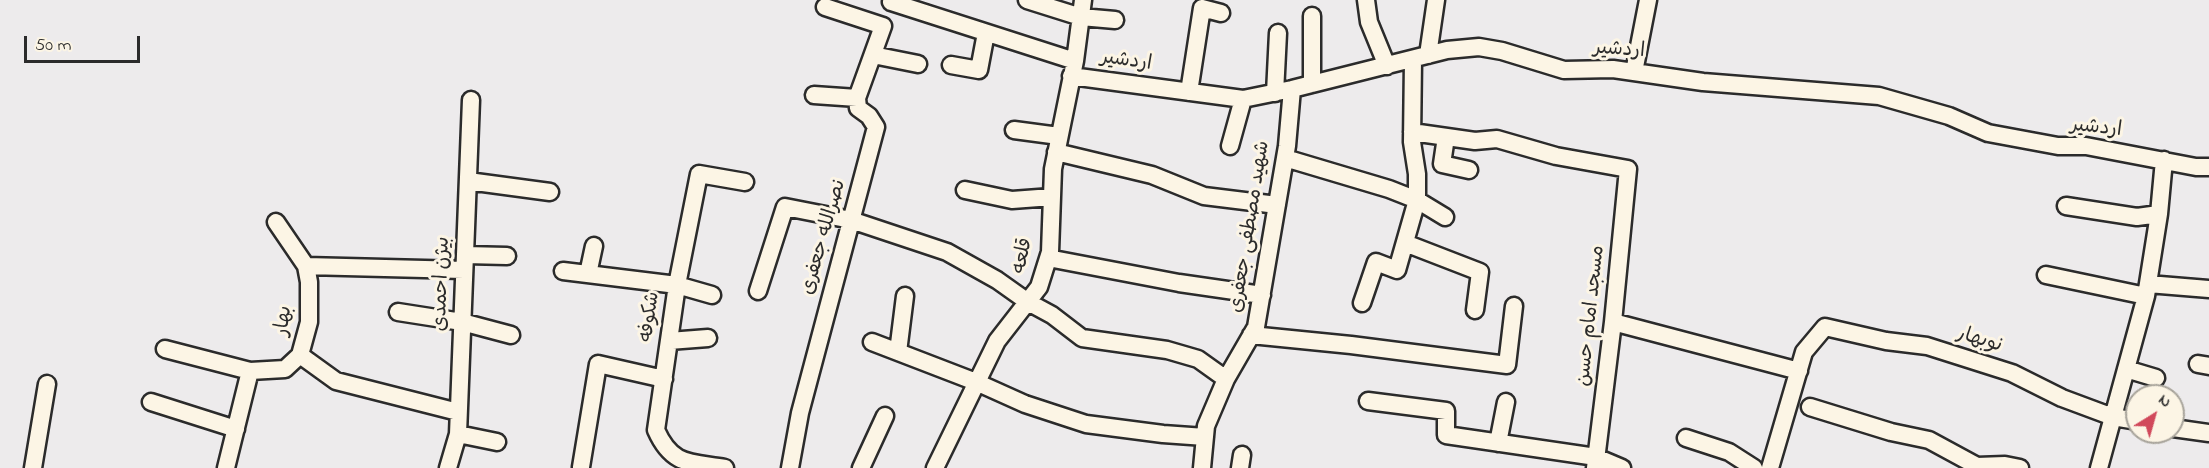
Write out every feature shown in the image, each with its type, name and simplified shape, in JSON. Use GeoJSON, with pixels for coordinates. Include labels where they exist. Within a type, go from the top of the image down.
{"type":"FeatureCollection","features":[{"type":"Feature","properties":{"kind":"street"},"geometry":{"type":"LineString","coordinates":[[1027,0],[1081,17],[1115,20]]}},
{"type":"Feature","properties":{"kind":"street","name":"قلعه"},"geometry":{"type":"LineString","coordinates":[[935,468],[997,341],[1039,287],[1048,258],[1053,169],[1073,69],[1083,0]]}},
{"type":"Feature","properties":{"kind":"street"},"geometry":{"type":"LineString","coordinates":[[1366,0],[1369,22],[1388,66]]}},
{"type":"Feature","properties":{"kind":"street"},"geometry":{"type":"LineString","coordinates":[[1362,303],[1377,262],[1397,270],[1417,200],[1412,132],[1420,57],[1436,0]]}},
{"type":"Feature","properties":{"kind":"street"},"geometry":{"type":"LineString","coordinates":[[1634,72],[1648,0]]}},
{"type":"Feature","properties":{"kind":"street","name":"اردشیر"},"geometry":{"type":"LineString","coordinates":[[892,1],[986,33],[1073,69],[1189,92],[1243,99],[1447,50],[1479,48],[1502,51],[1564,70],[1613,69],[1703,82],[1879,96],[1949,116],[1988,133],[2048,145],[2086,146],[2209,167]]}},
{"type":"Feature","properties":{"kind":"street"},"geometry":{"type":"LineString","coordinates":[[814,95],[857,98],[883,26],[825,7]]}},
{"type":"Feature","properties":{"kind":"street"},"geometry":{"type":"LineString","coordinates":[[1189,92],[1202,8],[1221,13]]}},
{"type":"Feature","properties":{"kind":"street"},"geometry":{"type":"LineString","coordinates":[[1312,16],[1312,84]]}},
{"type":"Feature","properties":{"kind":"street"},"geometry":{"type":"LineString","coordinates":[[951,65],[979,70],[986,33]]}},
{"type":"Feature","properties":{"kind":"street"},"geometry":{"type":"LineString","coordinates":[[1275,93],[1278,33]]}},
{"type":"Feature","properties":{"kind":"street"},"geometry":{"type":"LineString","coordinates":[[873,55],[918,64]]}},
{"type":"Feature","properties":{"kind":"street","name":"شهید مصطفی جعفری"},"geometry":{"type":"LineString","coordinates":[[1202,468],[1206,426],[1226,379],[1256,327],[1285,158],[1292,89]]}},
{"type":"Feature","properties":{"kind":"street","name":"نصرالله جعفری"},"geometry":{"type":"LineString","coordinates":[[790,468],[800,414],[876,127],[858,108],[857,98]]}},
{"type":"Feature","properties":{"kind":"street"},"geometry":{"type":"LineString","coordinates":[[1230,146],[1243,99]]}},
{"type":"Feature","properties":{"kind":"street","name":"بیژن احمدی"},"geometry":{"type":"LineString","coordinates":[[448,468],[458,434],[471,100]]}},
{"type":"Feature","properties":{"kind":"street"},"geometry":{"type":"LineString","coordinates":[[1014,130],[1152,175],[1203,196],[1277,205]]}},
{"type":"Feature","properties":{"kind":"street"},"geometry":{"type":"LineString","coordinates":[[1412,132],[1446,137],[1442,164],[1469,170]]}},
{"type":"Feature","properties":{"kind":"street","name":"مسجد امام حسن"},"geometry":{"type":"LineString","coordinates":[[1446,137],[1475,141],[1497,140],[1556,156],[1628,169],[1596,463]]}},
{"type":"Feature","properties":{"kind":"street"},"geometry":{"type":"LineString","coordinates":[[1285,158],[1389,189],[1417,200],[1445,217]]}},
{"type":"Feature","properties":{"kind":"street"},"geometry":{"type":"LineString","coordinates":[[2099,468],[2147,290],[2159,214],[2164,160]]}},
{"type":"Feature","properties":{"kind":"street","name":"شکوفه"},"geometry":{"type":"LineString","coordinates":[[725,468],[681,460],[664,447],[656,430],[677,285],[699,174],[745,182]]}},
{"type":"Feature","properties":{"kind":"street"},"geometry":{"type":"LineString","coordinates":[[468,181],[550,192]]}},
{"type":"Feature","properties":{"kind":"street"},"geometry":{"type":"LineString","coordinates":[[965,190],[1012,200],[1052,197]]}},
{"type":"Feature","properties":{"kind":"street"},"geometry":{"type":"LineString","coordinates":[[2066,206],[2137,217],[2159,214]]}},
{"type":"Feature","properties":{"kind":"street"},"geometry":{"type":"LineString","coordinates":[[758,291],[785,207],[851,220],[947,252],[1052,315],[1082,338],[1167,350],[1198,359],[1226,379]]}},
{"type":"Feature","properties":{"kind":"street","name":"بهار"},"geometry":{"type":"LineString","coordinates":[[165,349],[250,371],[285,369],[300,355],[309,322],[309,282],[306,266],[276,222]]}},
{"type":"Feature","properties":{"kind":"street"},"geometry":{"type":"LineString","coordinates":[[1405,243],[1480,272],[1475,310]]}},
{"type":"Feature","properties":{"kind":"street"},"geometry":{"type":"LineString","coordinates":[[588,274],[594,246]]}},
{"type":"Feature","properties":{"kind":"street"},"geometry":{"type":"LineString","coordinates":[[306,266],[465,263],[507,256]]}},
{"type":"Feature","properties":{"kind":"street"},"geometry":{"type":"LineString","coordinates":[[1048,258],[1262,295]]}},
{"type":"Feature","properties":{"kind":"street"},"geometry":{"type":"LineString","coordinates":[[563,271],[677,285],[712,295]]}},
{"type":"Feature","properties":{"kind":"street"},"geometry":{"type":"LineString","coordinates":[[2046,274],[2147,290],[2209,289]]}},
{"type":"Feature","properties":{"kind":"street"},"geometry":{"type":"LineString","coordinates":[[898,352],[905,296]]}},
{"type":"Feature","properties":{"kind":"street"},"geometry":{"type":"LineString","coordinates":[[1251,335],[1507,365],[1514,306]]}},
{"type":"Feature","properties":{"kind":"street"},"geometry":{"type":"LineString","coordinates":[[398,312],[462,322],[511,335]]}},
{"type":"Feature","properties":{"kind":"street"},"geometry":{"type":"LineString","coordinates":[[1613,322],[1799,370],[1770,468]]}},
{"type":"Feature","properties":{"kind":"street","name":"نوبهار"},"geometry":{"type":"LineString","coordinates":[[1799,370],[1804,352],[1825,327],[1886,341],[1928,346],[2012,373],[2062,398],[2113,417],[2125,419]]}},
{"type":"Feature","properties":{"kind":"street"},"geometry":{"type":"LineString","coordinates":[[669,341],[708,338]]}},
{"type":"Feature","properties":{"kind":"street"},"geometry":{"type":"LineString","coordinates":[[872,342],[976,382],[1025,404],[1086,424],[1205,437]]}},
{"type":"Feature","properties":{"kind":"street"},"geometry":{"type":"LineString","coordinates":[[300,355],[336,381],[458,412]]}},
{"type":"Feature","properties":{"kind":"street"},"geometry":{"type":"LineString","coordinates":[[581,467],[598,364],[663,379]]}},
{"type":"Feature","properties":{"kind":"street"},"geometry":{"type":"LineString","coordinates":[[2126,369],[2156,378]]}},
{"type":"Feature","properties":{"kind":"street"},"geometry":{"type":"LineString","coordinates":[[226,468],[250,371]]}},
{"type":"Feature","properties":{"kind":"street"},"geometry":{"type":"LineString","coordinates":[[33,468],[47,384]]}},
{"type":"Feature","properties":{"kind":"street"},"geometry":{"type":"LineString","coordinates":[[1368,401],[1446,411],[1446,435],[1622,468]]}},
{"type":"Feature","properties":{"kind":"street"},"geometry":{"type":"LineString","coordinates":[[152,402],[236,429]]}},
{"type":"Feature","properties":{"kind":"street"},"geometry":{"type":"LineString","coordinates":[[1498,443],[1506,402]]}},
{"type":"Feature","properties":{"kind":"street"},"geometry":{"type":"LineString","coordinates":[[1810,407],[1891,432],[1929,440],[1975,467],[2005,465],[2020,468]]}},
{"type":"Feature","properties":{"kind":"street"},"geometry":{"type":"LineString","coordinates":[[861,468],[885,416]]}},
{"type":"Feature","properties":{"kind":"street"},"geometry":{"type":"LineString","coordinates":[[2185,430],[2209,433]]}},
{"type":"Feature","properties":{"kind":"street"},"geometry":{"type":"LineString","coordinates":[[458,434],[497,442]]}},
{"type":"Feature","properties":{"kind":"street"},"geometry":{"type":"LineString","coordinates":[[1686,438],[1730,452],[1754,468]]}}]}
